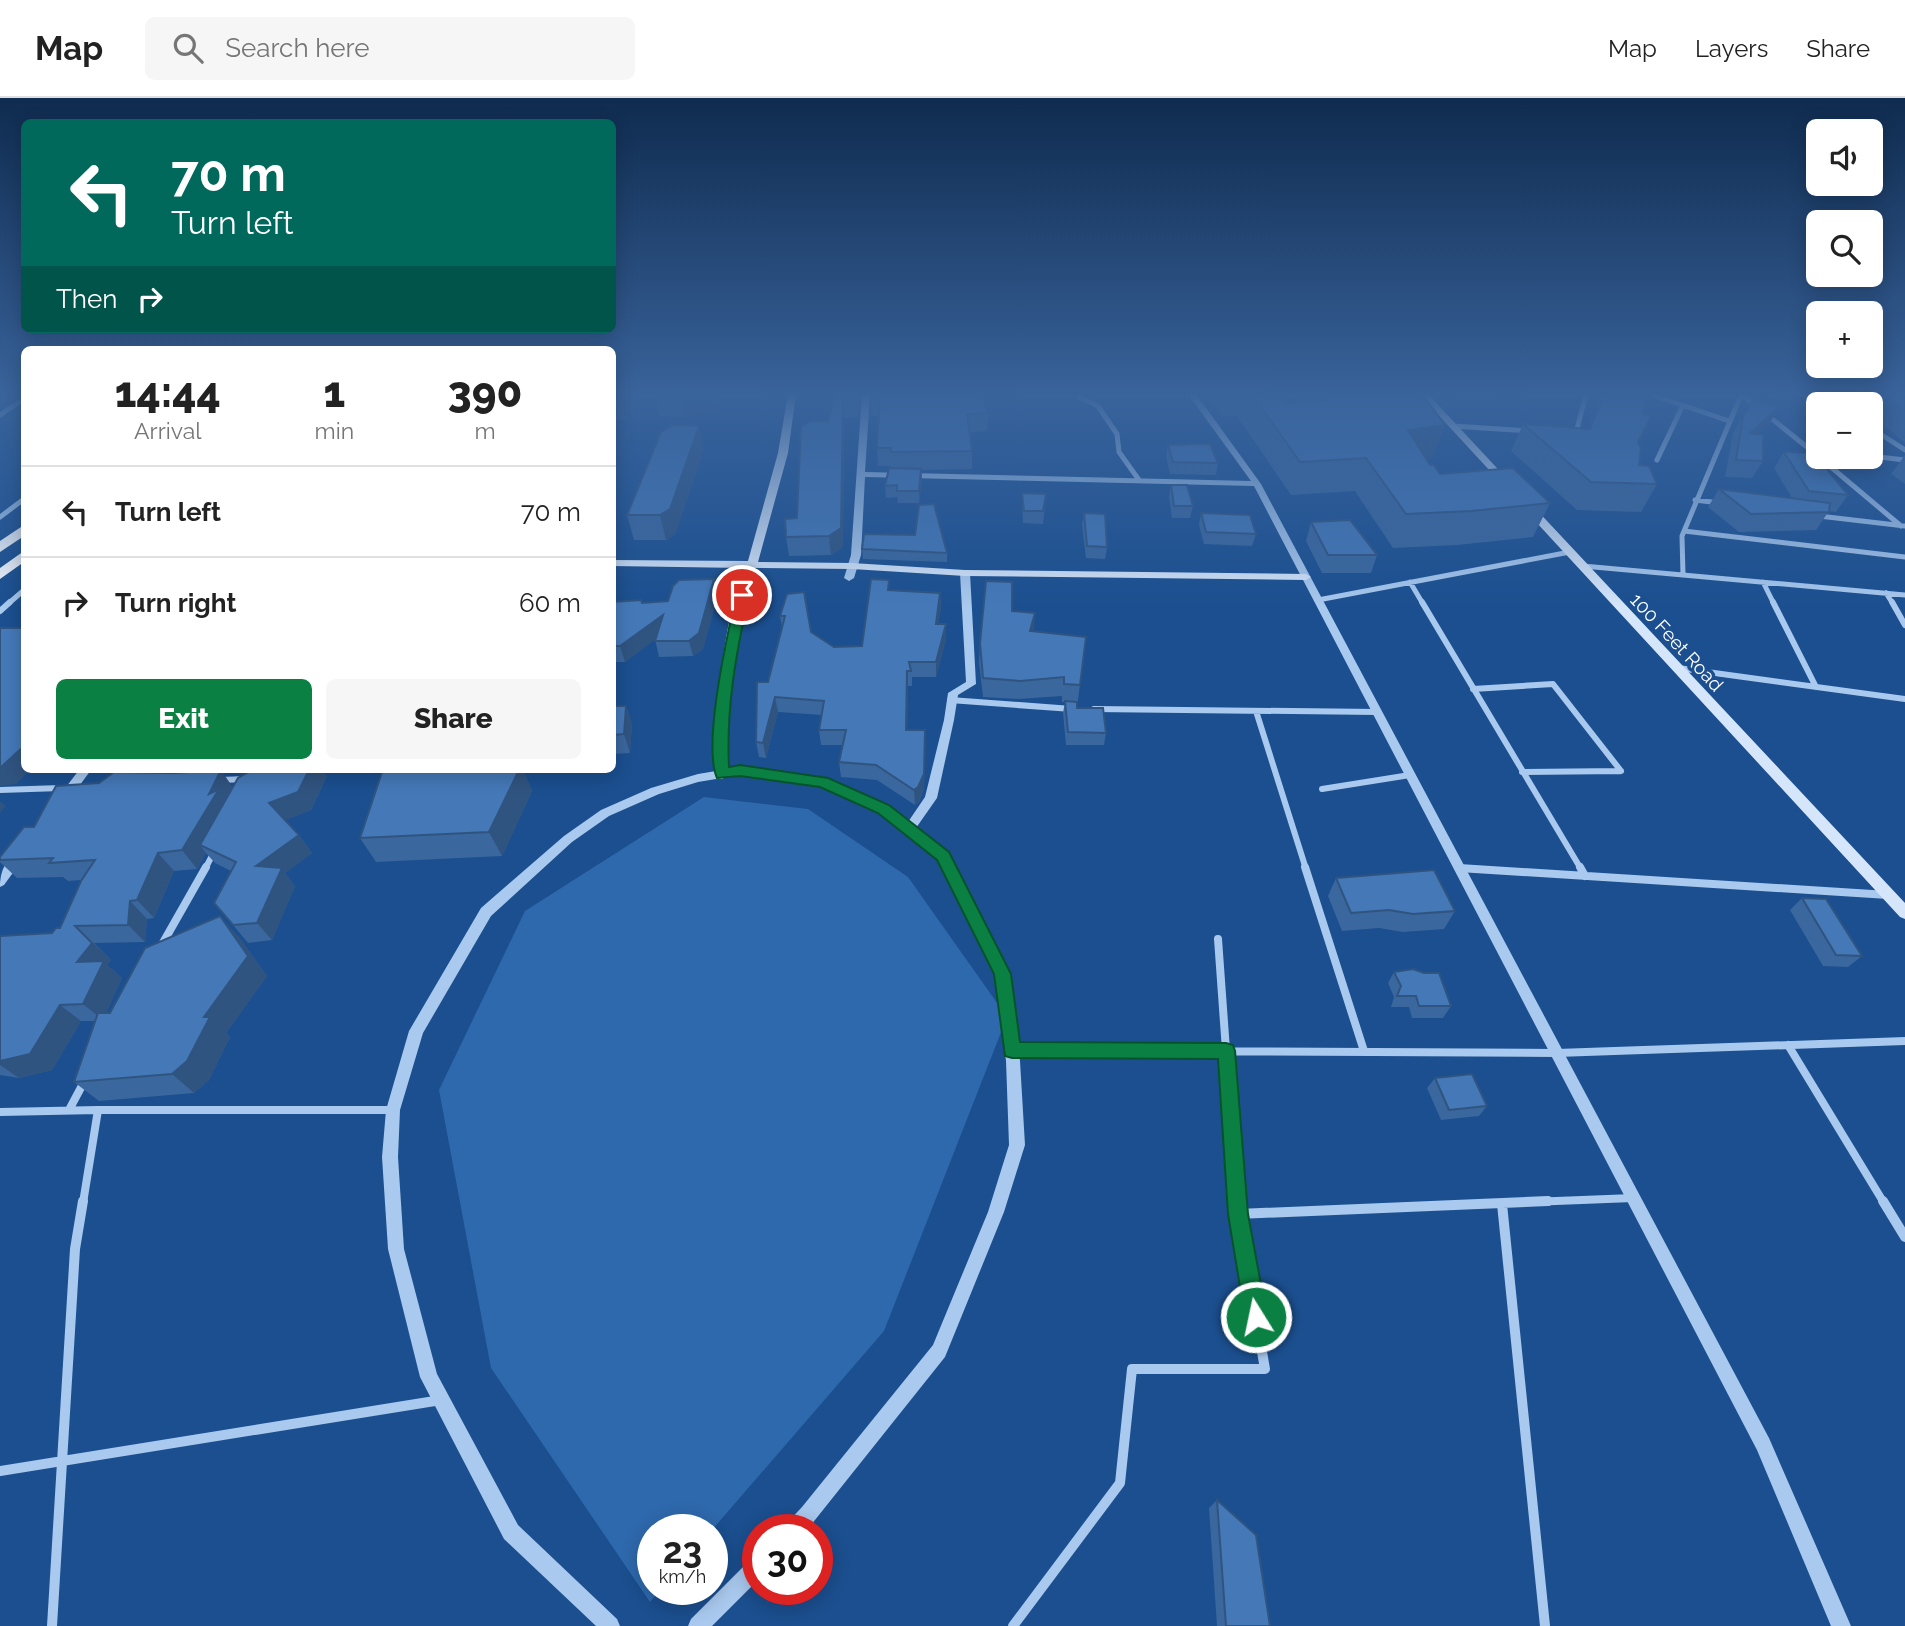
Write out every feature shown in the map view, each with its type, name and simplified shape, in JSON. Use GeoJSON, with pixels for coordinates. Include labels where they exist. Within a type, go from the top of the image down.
{"type":"FeatureCollection","features":[{"type":"Feature","properties":{"kind":"highway"},"geometry":{"type":"LineString","coordinates":[[0,548],[21,531]]}},
{"type":"Feature","properties":{"kind":"highway"},"geometry":{"type":"LineString","coordinates":[[0,575],[21,558]]}},
{"type":"Feature","properties":{"kind":"main road"},"geometry":{"type":"LineString","coordinates":[[722,774],[720,743],[726,671],[747,572],[779,465]]}},
{"type":"Feature","properties":{"kind":"main road","name":"100 Feet Road"},"geometry":{"type":"LineString","coordinates":[[1489,465],[1905,914]]}},
{"type":"Feature","properties":{"kind":"main road"},"geometry":{"type":"LineString","coordinates":[[616,564],[751,564],[852,566],[965,573],[1306,577]]}},
{"type":"Feature","properties":{"kind":"street"},"geometry":{"type":"LineString","coordinates":[[849,578],[862,465]]}},
{"type":"Feature","properties":{"kind":"street"},"geometry":{"type":"LineString","coordinates":[[1129,465],[1139,480]]}},
{"type":"Feature","properties":{"kind":"street"},"geometry":{"type":"LineString","coordinates":[[1243,465],[1257,484],[1763,1444],[1841,1626]]}},
{"type":"Feature","properties":{"kind":"street"},"geometry":{"type":"LineString","coordinates":[[1684,575],[1684,531],[1710,465]]}},
{"type":"Feature","properties":{"kind":"street"},"geometry":{"type":"LineString","coordinates":[[1835,469],[1903,526]]}},
{"type":"Feature","properties":{"kind":"street"},"geometry":{"type":"LineString","coordinates":[[862,474],[1257,484]]}},
{"type":"Feature","properties":{"kind":"street"},"geometry":{"type":"LineString","coordinates":[[1695,500],[1723,503]]}},
{"type":"Feature","properties":{"kind":"street"},"geometry":{"type":"LineString","coordinates":[[0,517],[21,501]]}},
{"type":"Feature","properties":{"kind":"street"},"geometry":{"type":"LineString","coordinates":[[1805,514],[1903,526]]}},
{"type":"Feature","properties":{"kind":"street"},"geometry":{"type":"LineString","coordinates":[[1684,531],[1905,557]]}},
{"type":"Feature","properties":{"kind":"street"},"geometry":{"type":"LineString","coordinates":[[1318,600],[1570,552]]}},
{"type":"Feature","properties":{"kind":"street"},"geometry":{"type":"LineString","coordinates":[[1583,566],[1905,595]]}},
{"type":"Feature","properties":{"kind":"street"},"geometry":{"type":"LineString","coordinates":[[909,829],[931,798],[953,692],[971,684],[965,573]]}},
{"type":"Feature","properties":{"kind":"street"},"geometry":{"type":"LineString","coordinates":[[1410,582],[1585,876]]}},
{"type":"Feature","properties":{"kind":"street"},"geometry":{"type":"LineString","coordinates":[[1763,582],[1815,687]]}},
{"type":"Feature","properties":{"kind":"street"},"geometry":{"type":"LineString","coordinates":[[0,611],[21,593]]}},
{"type":"Feature","properties":{"kind":"street"},"geometry":{"type":"LineString","coordinates":[[1886,593],[1905,625]]}},
{"type":"Feature","properties":{"kind":"street"},"geometry":{"type":"LineString","coordinates":[[1677,668],[1905,699]]}},
{"type":"Feature","properties":{"kind":"street"},"geometry":{"type":"LineString","coordinates":[[1473,689],[1553,684],[1621,771],[1522,772]]}},
{"type":"Feature","properties":{"kind":"street"},"geometry":{"type":"LineString","coordinates":[[950,700],[1082,709],[1377,712]]}},
{"type":"Feature","properties":{"kind":"street"},"geometry":{"type":"LineString","coordinates":[[1256,711],[1364,1051]]}},
{"type":"Feature","properties":{"kind":"street"},"geometry":{"type":"LineString","coordinates":[[610,1626],[512,1532],[429,1377],[396,1249],[390,1157],[393,1110],[416,1031],[486,912],[568,839],[605,813],[655,791],[740,771],[822,782],[884,809],[943,856],[1002,974],[1012,1050],[1017,1145],[996,1212],[939,1351],[809,1514]]}},
{"type":"Feature","properties":{"kind":"street"},"geometry":{"type":"LineString","coordinates":[[56,808],[79,787],[84,773]]}},
{"type":"Feature","properties":{"kind":"street"},"geometry":{"type":"LineString","coordinates":[[1322,789],[1410,775]]}},
{"type":"Feature","properties":{"kind":"street"},"geometry":{"type":"LineString","coordinates":[[216,780],[255,779],[249,791]]}},
{"type":"Feature","properties":{"kind":"street"},"geometry":{"type":"LineString","coordinates":[[0,790],[79,787]]}},
{"type":"Feature","properties":{"kind":"street"},"geometry":{"type":"LineString","coordinates":[[155,956],[222,838]]}},
{"type":"Feature","properties":{"kind":"street"},"geometry":{"type":"LineString","coordinates":[[0,882],[24,850]]}},
{"type":"Feature","properties":{"kind":"street"},"geometry":{"type":"LineString","coordinates":[[1460,868],[1888,895]]}},
{"type":"Feature","properties":{"kind":"street"},"geometry":{"type":"LineString","coordinates":[[1013,1626],[1120,1483],[1132,1369],[1265,1369],[1238,1214],[1218,939]]}},
{"type":"Feature","properties":{"kind":"street"},"geometry":{"type":"LineString","coordinates":[[1012,1050],[1557,1053],[1905,1041]]}},
{"type":"Feature","properties":{"kind":"street"},"geometry":{"type":"LineString","coordinates":[[1788,1045],[1905,1237]]}},
{"type":"Feature","properties":{"kind":"street"},"geometry":{"type":"LineString","coordinates":[[69,1110],[89,1075]]}},
{"type":"Feature","properties":{"kind":"street"},"geometry":{"type":"LineString","coordinates":[[52,1626],[75,1249],[98,1110]]}},
{"type":"Feature","properties":{"kind":"street"},"geometry":{"type":"LineString","coordinates":[[0,1112],[393,1110]]}},
{"type":"Feature","properties":{"kind":"street"},"geometry":{"type":"LineString","coordinates":[[1238,1214],[1633,1198]]}},
{"type":"Feature","properties":{"kind":"street"},"geometry":{"type":"LineString","coordinates":[[1502,1204],[1545,1626]]}},
{"type":"Feature","properties":{"kind":"street"},"geometry":{"type":"LineString","coordinates":[[0,1471],[62,1464],[441,1400]]}},
{"type":"Feature","properties":{"kind":"street"},"geometry":{"type":"LineString","coordinates":[[698,1626],[742,1582]]}},
{"type":"Feature","properties":{"kind":"shaded area"},"geometry":{"type":"Polygon","coordinates":[[[704,797],[808,809],[908,877],[1007,1017],[884,1331],[726,1514],[637,1514],[637,1583],[491,1368],[439,1090],[525,911],[704,797]]]}},
{"type":"Feature","properties":{"kind":"building"},"geometry":{"type":"Polygon","coordinates":[[[647,465],[685,465],[670,509],[660,515],[627,515],[647,465]]]}},
{"type":"Feature","properties":{"kind":"building"},"geometry":{"type":"Polygon","coordinates":[[[799,465],[842,465],[841,528],[829,536],[786,537],[785,519],[797,518],[799,465]]]}},
{"type":"Feature","properties":{"kind":"building"},"geometry":{"type":"Polygon","coordinates":[[[1371,465],[1434,465],[1440,474],[1513,468],[1550,503],[1471,511],[1406,514],[1371,465]]]}},
{"type":"Feature","properties":{"kind":"building"},"geometry":{"type":"Polygon","coordinates":[[[1571,465],[1649,466],[1657,484],[1591,482],[1571,465]]]}},
{"type":"Feature","properties":{"kind":"building"},"geometry":{"type":"Polygon","coordinates":[[[1793,465],[1806,465],[1806,469],[1827,469],[1848,495],[1809,491],[1793,465]]]}},
{"type":"Feature","properties":{"kind":"building"},"geometry":{"type":"Polygon","coordinates":[[[889,468],[921,469],[919,491],[897,491],[897,485],[885,486],[889,468]]]}},
{"type":"Feature","properties":{"kind":"building"},"geometry":{"type":"Polygon","coordinates":[[[1171,485],[1187,485],[1193,506],[1174,506],[1171,485]]]}},
{"type":"Feature","properties":{"kind":"building"},"geometry":{"type":"Polygon","coordinates":[[[1719,489],[1830,503],[1829,512],[1751,514],[1719,489]]]}},
{"type":"Feature","properties":{"kind":"building"},"geometry":{"type":"Polygon","coordinates":[[[1022,493],[1046,494],[1043,511],[1024,511],[1022,493]]]}},
{"type":"Feature","properties":{"kind":"building"},"geometry":{"type":"Polygon","coordinates":[[[934,504],[947,553],[862,549],[864,534],[915,535],[919,505],[934,504]]]}},
{"type":"Feature","properties":{"kind":"building"},"geometry":{"type":"Polygon","coordinates":[[[1084,513],[1105,514],[1107,547],[1087,546],[1084,513]]]}},
{"type":"Feature","properties":{"kind":"building"},"geometry":{"type":"Polygon","coordinates":[[[1201,513],[1250,515],[1256,534],[1206,532],[1201,513]]]}},
{"type":"Feature","properties":{"kind":"building"},"geometry":{"type":"Polygon","coordinates":[[[1350,520],[1377,555],[1328,555],[1311,522],[1350,520]]]}},
{"type":"Feature","properties":{"kind":"building"},"geometry":{"type":"Polygon","coordinates":[[[714,579],[699,633],[689,641],[655,641],[663,615],[620,646],[616,646],[616,602],[668,601],[673,586],[679,580],[714,579]]]}},
{"type":"Feature","properties":{"kind":"building"},"geometry":{"type":"Polygon","coordinates":[[[871,579],[889,580],[888,590],[940,593],[936,624],[946,624],[936,662],[909,662],[911,671],[907,671],[906,730],[925,730],[924,774],[914,790],[876,765],[839,762],[846,730],[819,730],[824,701],[775,697],[763,743],[756,742],[757,682],[768,682],[785,616],[780,616],[787,594],[804,592],[811,632],[834,647],[862,646],[871,579]]]}},
{"type":"Feature","properties":{"kind":"building"},"geometry":{"type":"Polygon","coordinates":[[[986,581],[1012,582],[1012,611],[1035,613],[1030,631],[1086,637],[1080,685],[1064,684],[1064,677],[1020,681],[983,678],[980,643],[986,581]]]}},
{"type":"Feature","properties":{"kind":"building"},"geometry":{"type":"Polygon","coordinates":[[[0,628],[21,628],[21,749],[0,768],[0,628]]]}},
{"type":"Feature","properties":{"kind":"building"},"geometry":{"type":"Polygon","coordinates":[[[1065,701],[1077,702],[1077,708],[1103,708],[1106,733],[1068,732],[1065,701]]]}},
{"type":"Feature","properties":{"kind":"building"},"geometry":{"type":"Polygon","coordinates":[[[616,706],[626,706],[624,734],[616,735],[616,706]]]}},
{"type":"Feature","properties":{"kind":"building"},"geometry":{"type":"Polygon","coordinates":[[[113,773],[220,773],[209,794],[219,789],[182,850],[158,853],[137,900],[130,901],[128,925],[75,926],[92,943],[77,962],[104,961],[83,1004],[60,1005],[30,1054],[0,1061],[0,936],[52,933],[56,928],[60,928],[81,881],[95,860],[49,863],[53,858],[0,860],[0,857],[24,827],[34,827],[56,786],[99,783],[113,773]]]}},
{"type":"Feature","properties":{"kind":"building"},"geometry":{"type":"Polygon","coordinates":[[[247,773],[308,773],[298,792],[269,803],[299,835],[256,866],[282,868],[257,923],[233,925],[214,903],[236,862],[200,845],[238,778],[247,773]]]}},
{"type":"Feature","properties":{"kind":"building"},"geometry":{"type":"Polygon","coordinates":[[[382,773],[518,773],[489,832],[360,838],[382,773]]]}},
{"type":"Feature","properties":{"kind":"building"},"geometry":{"type":"Polygon","coordinates":[[[1434,870],[1455,911],[1413,914],[1389,910],[1351,913],[1336,878],[1434,870]]]}},
{"type":"Feature","properties":{"kind":"building"},"geometry":{"type":"Polygon","coordinates":[[[1802,898],[1826,899],[1862,956],[1836,955],[1802,898]]]}},
{"type":"Feature","properties":{"kind":"building"},"geometry":{"type":"Polygon","coordinates":[[[220,916],[248,956],[204,1017],[210,1017],[187,1061],[172,1074],[74,1082],[98,1013],[110,1013],[145,948],[220,916]]]}},
{"type":"Feature","properties":{"kind":"building"},"geometry":{"type":"Polygon","coordinates":[[[1413,969],[1424,973],[1439,973],[1451,1006],[1419,1006],[1416,996],[1397,996],[1401,986],[1394,972],[1413,969]]]}},
{"type":"Feature","properties":{"kind":"building"},"geometry":{"type":"Polygon","coordinates":[[[1472,1074],[1487,1106],[1449,1110],[1435,1078],[1472,1074]]]}},
{"type":"Feature","properties":{"kind":"building"},"geometry":{"type":"Polygon","coordinates":[[[1217,1500],[1256,1535],[1270,1626],[1226,1626],[1217,1500]]]}},
{"type":"Feature","properties":{"kind":"route"},"geometry":{"type":"LineString","coordinates":[[742,595],[726,671],[720,743],[722,774],[740,771],[822,782],[884,809],[943,856],[1002,974],[1012,1050],[1226,1051],[1238,1214],[1256,1317]]}}]}
